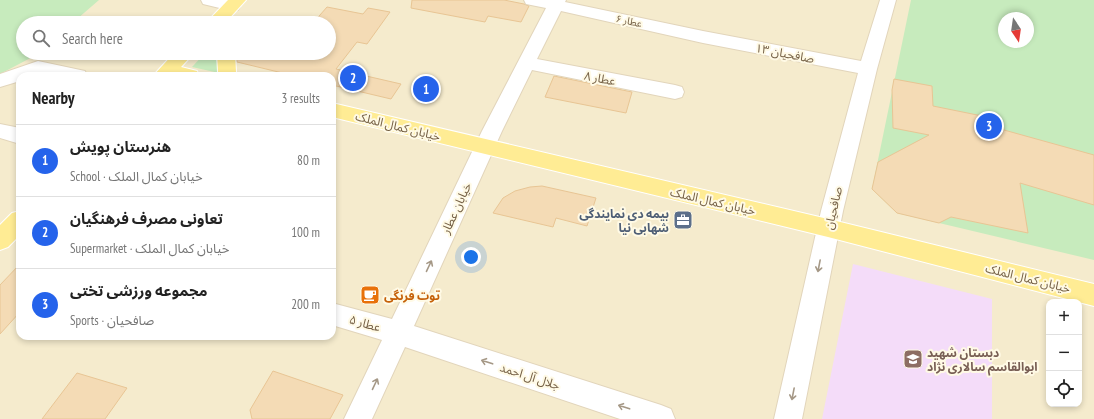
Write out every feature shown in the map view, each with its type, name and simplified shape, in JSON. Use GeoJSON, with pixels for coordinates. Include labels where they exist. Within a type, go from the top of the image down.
{"type":"FeatureCollection","features":[{"type":"Feature","properties":{"kind":"main road"},"geometry":{"type":"LineString","coordinates":[[166,72],[178,60]]}},
{"type":"Feature","properties":{"kind":"main road"},"geometry":{"type":"LineString","coordinates":[[226,60],[227,72]]}},
{"type":"Feature","properties":{"kind":"main road","name":"خیابان کمال الملک"},"geometry":{"type":"LineString","coordinates":[[336,111],[828,228],[1094,295]]}},
{"type":"Feature","properties":{"kind":"street"},"geometry":{"type":"LineString","coordinates":[[209,0],[227,13]]}},
{"type":"Feature","properties":{"kind":"street","name":"عطار ۶"},"geometry":{"type":"LineString","coordinates":[[532,0],[557,2],[703,37]]}},
{"type":"Feature","properties":{"kind":"street","name":"صافحیان"},"geometry":{"type":"LineString","coordinates":[[788,419],[823,247],[868,69],[888,0]]}},
{"type":"Feature","properties":{"kind":"street","name":"خیابان عطار"},"geometry":{"type":"LineString","coordinates":[[358,419],[526,63],[557,2]]}},
{"type":"Feature","properties":{"kind":"street","name":"صافحیان ۱۳"},"geometry":{"type":"LineString","coordinates":[[703,37],[868,69]]}},
{"type":"Feature","properties":{"kind":"street","name":"عطار ۸"},"geometry":{"type":"LineString","coordinates":[[526,63],[674,92]]}},
{"type":"Feature","properties":{"kind":"street"},"geometry":{"type":"LineString","coordinates":[[24,72],[38,67],[60,72]]}},
{"type":"Feature","properties":{"kind":"street"},"geometry":{"type":"LineString","coordinates":[[0,81],[16,75]]}},
{"type":"Feature","properties":{"kind":"street"},"geometry":{"type":"LineString","coordinates":[[0,131],[16,135]]}},
{"type":"Feature","properties":{"kind":"street","name":"عطار ۵"},"geometry":{"type":"LineString","coordinates":[[336,315],[398,332]]}},
{"type":"Feature","properties":{"kind":"street","name":"جلال آل احمد"},"geometry":{"type":"LineString","coordinates":[[398,332],[661,419]]}},
{"type":"Feature","properties":{"kind":"shaded area"},"geometry":{"type":"Polygon","coordinates":[[[0,0],[1094,0],[1094,419],[0,419],[0,0]]]}},
{"type":"Feature","properties":{"kind":"shaded area","name":"دبستان شهید ابوالقاسم سالاری نژاد"},"geometry":{"type":"Polygon","coordinates":[[[853,264],[992,299],[992,419],[822,419],[853,264]]]}},
{"type":"Feature","properties":{"kind":"green space"},"geometry":{"type":"Polygon","coordinates":[[[0,0],[99,0],[80,16],[16,16],[16,60],[27,60],[0,74],[0,0]]]}},
{"type":"Feature","properties":{"kind":"green space"},"geometry":{"type":"Polygon","coordinates":[[[911,0],[1094,0],[1094,260],[897,213],[872,189],[911,0]]]}},
{"type":"Feature","properties":{"kind":"green space"},"geometry":{"type":"Polygon","coordinates":[[[198,60],[216,60],[219,72],[214,72],[192,67],[198,60]]]}},
{"type":"Feature","properties":{"kind":"building"},"geometry":{"type":"Polygon","coordinates":[[[412,0],[504,0],[529,6],[521,22],[488,16],[485,22],[411,8],[412,0]]]}},
{"type":"Feature","properties":{"kind":"building"},"geometry":{"type":"Polygon","coordinates":[[[327,7],[363,14],[368,8],[390,12],[367,44],[357,42],[336,69],[401,84],[391,99],[336,86],[336,72],[278,72],[237,62],[237,60],[336,60],[336,16],[319,16],[327,7]]]}},
{"type":"Feature","properties":{"kind":"building"},"geometry":{"type":"Polygon","coordinates":[[[554,76],[632,92],[626,113],[545,97],[554,76]]]}},
{"type":"Feature","properties":{"kind":"building"},"geometry":{"type":"Polygon","coordinates":[[[894,79],[932,86],[933,106],[1002,120],[1004,130],[1094,155],[1094,205],[1020,183],[1028,233],[951,217],[939,223],[897,213],[872,189],[878,162],[929,135],[893,128],[892,90],[894,79]]]}},
{"type":"Feature","properties":{"kind":"building"},"geometry":{"type":"Polygon","coordinates":[[[542,186],[596,198],[587,226],[556,218],[553,227],[493,213],[503,198],[515,191],[530,187],[542,186]]]}},
{"type":"Feature","properties":{"kind":"building"},"geometry":{"type":"Polygon","coordinates":[[[16,268],[16,316],[0,334],[0,285],[16,268]]]}},
{"type":"Feature","properties":{"kind":"building"},"geometry":{"type":"Polygon","coordinates":[[[273,371],[343,395],[330,419],[252,419],[250,410],[273,371]]]}},
{"type":"Feature","properties":{"kind":"building"},"geometry":{"type":"Polygon","coordinates":[[[77,373],[127,388],[105,419],[42,419],[77,373]]]}},
{"type":"Feature","properties":{"kind":"place","name":"تعاونی مصرف فرهنگیان"},"geometry":{"type":"Point","coordinates":[353,78]}},
{"type":"Feature","properties":{"kind":"place","name":"هنرستان پویش"},"geometry":{"type":"Point","coordinates":[426,89]}},
{"type":"Feature","properties":{"kind":"place","name":"مجموعه ورزشی تختی"},"geometry":{"type":"Point","coordinates":[989,126]}},
{"type":"Feature","properties":{"kind":"place","name":"بیمه دی نمایندگی شهابی نیا"},"geometry":{"type":"Point","coordinates":[683,220]}},
{"type":"Feature","properties":{"kind":"place","name":"توت فرنگی"},"geometry":{"type":"Point","coordinates":[370,295]}},
{"type":"Feature","properties":{"kind":"place","name":"دبستان شهید ابوالقاسم سالاری نژاد"},"geometry":{"type":"Point","coordinates":[913,359]}}]}
